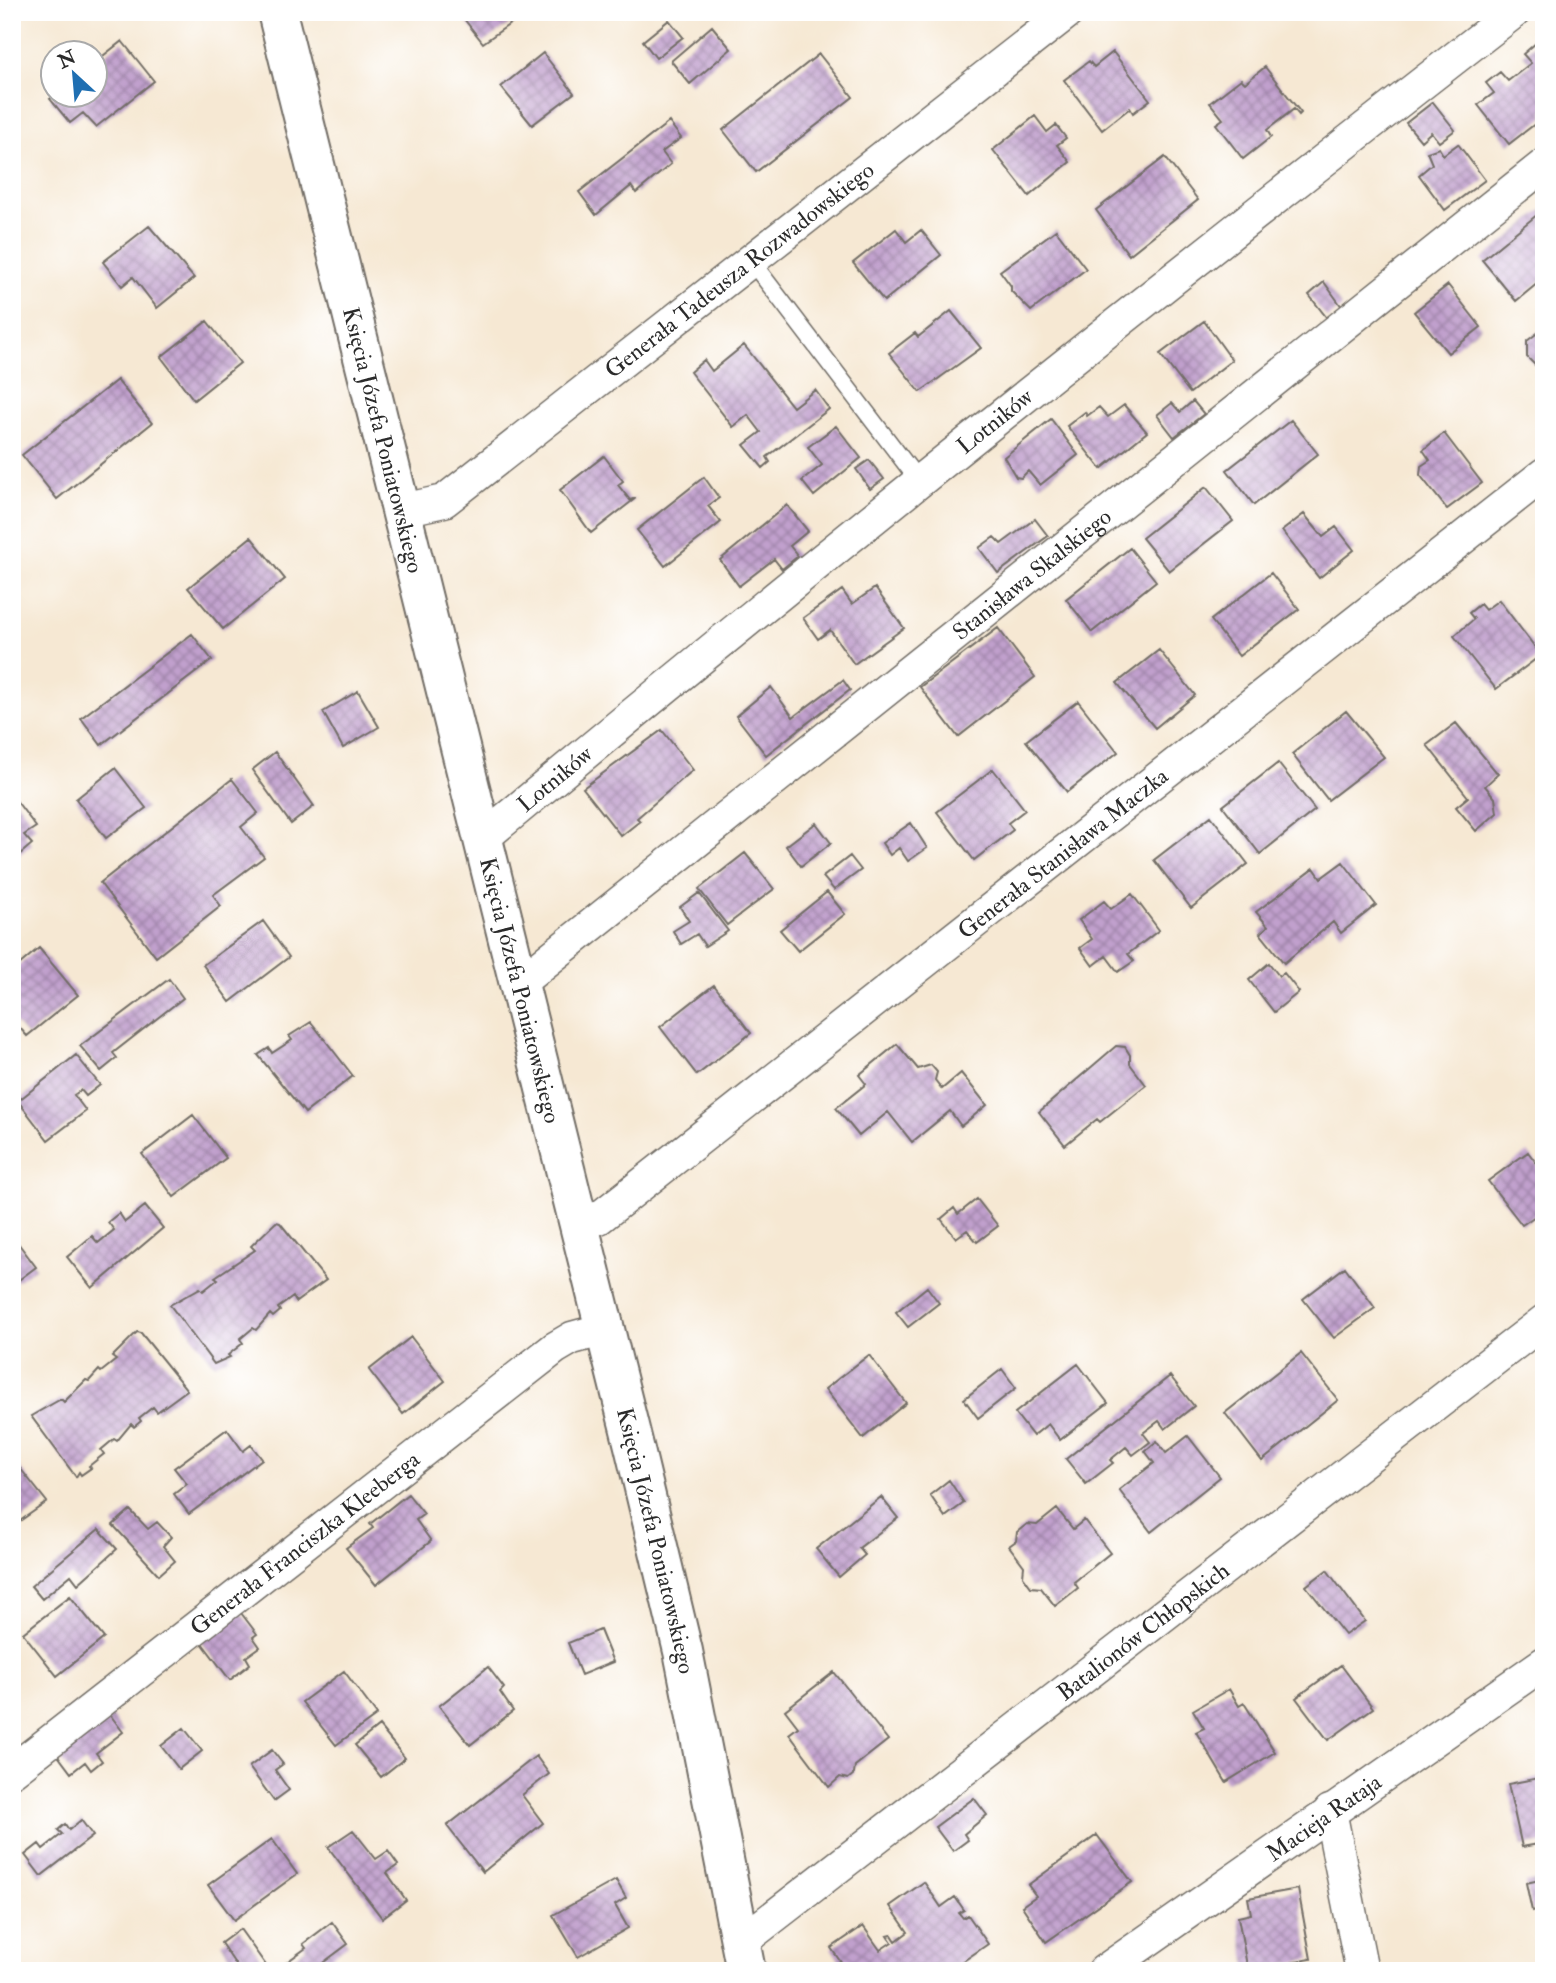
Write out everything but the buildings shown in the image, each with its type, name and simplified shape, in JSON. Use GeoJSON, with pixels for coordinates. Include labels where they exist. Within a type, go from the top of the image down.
{"type":"FeatureCollection","features":[{"type":"Feature","properties":{"kind":"street","name":"Księcia Józefa Poniatowskiego"},"geometry":{"type":"LineString","coordinates":[[277,12],[683,1651],[744,1956]]}},
{"type":"Feature","properties":{"kind":"street","name":"Generała Tadeusza Rozwadowskiego"},"geometry":{"type":"LineString","coordinates":[[402,510],[444,501],[1068,12]]}},
{"type":"Feature","properties":{"kind":"street","name":"Lotników"},"geometry":{"type":"LineString","coordinates":[[483,838],[918,480],[1221,239],[1514,12]]}},
{"type":"Feature","properties":{"kind":"street","name":"Stanisława Skalskiego"},"geometry":{"type":"LineString","coordinates":[[519,983],[1544,165]]}},
{"type":"Feature","properties":{"kind":"street","name":"Generała Stanisława Maczka"},"geometry":{"type":"LineString","coordinates":[[578,1224],[599,1218],[1544,474]]}},
{"type":"Feature","properties":{"kind":"street","name":"Batalionów Chłopskich"},"geometry":{"type":"LineString","coordinates":[[744,1956],[1544,1321]]}},
{"type":"Feature","properties":{"kind":"street","name":"Generała Franciszka Kleeberga"},"geometry":{"type":"LineString","coordinates":[[12,1772],[555,1348],[572,1338],[605,1329]]}},
{"type":"Feature","properties":{"kind":"street","name":"Macieja Rataja"},"geometry":{"type":"LineString","coordinates":[[1104,1971],[1544,1664]]}},
{"type":"Feature","properties":{"kind":"street"},"geometry":{"type":"LineString","coordinates":[[1330,1811],[1362,1971]]}},
{"type":"Feature","properties":{"kind":"lane"},"geometry":{"type":"LineString","coordinates":[[752,262],[918,480]]}}]}
